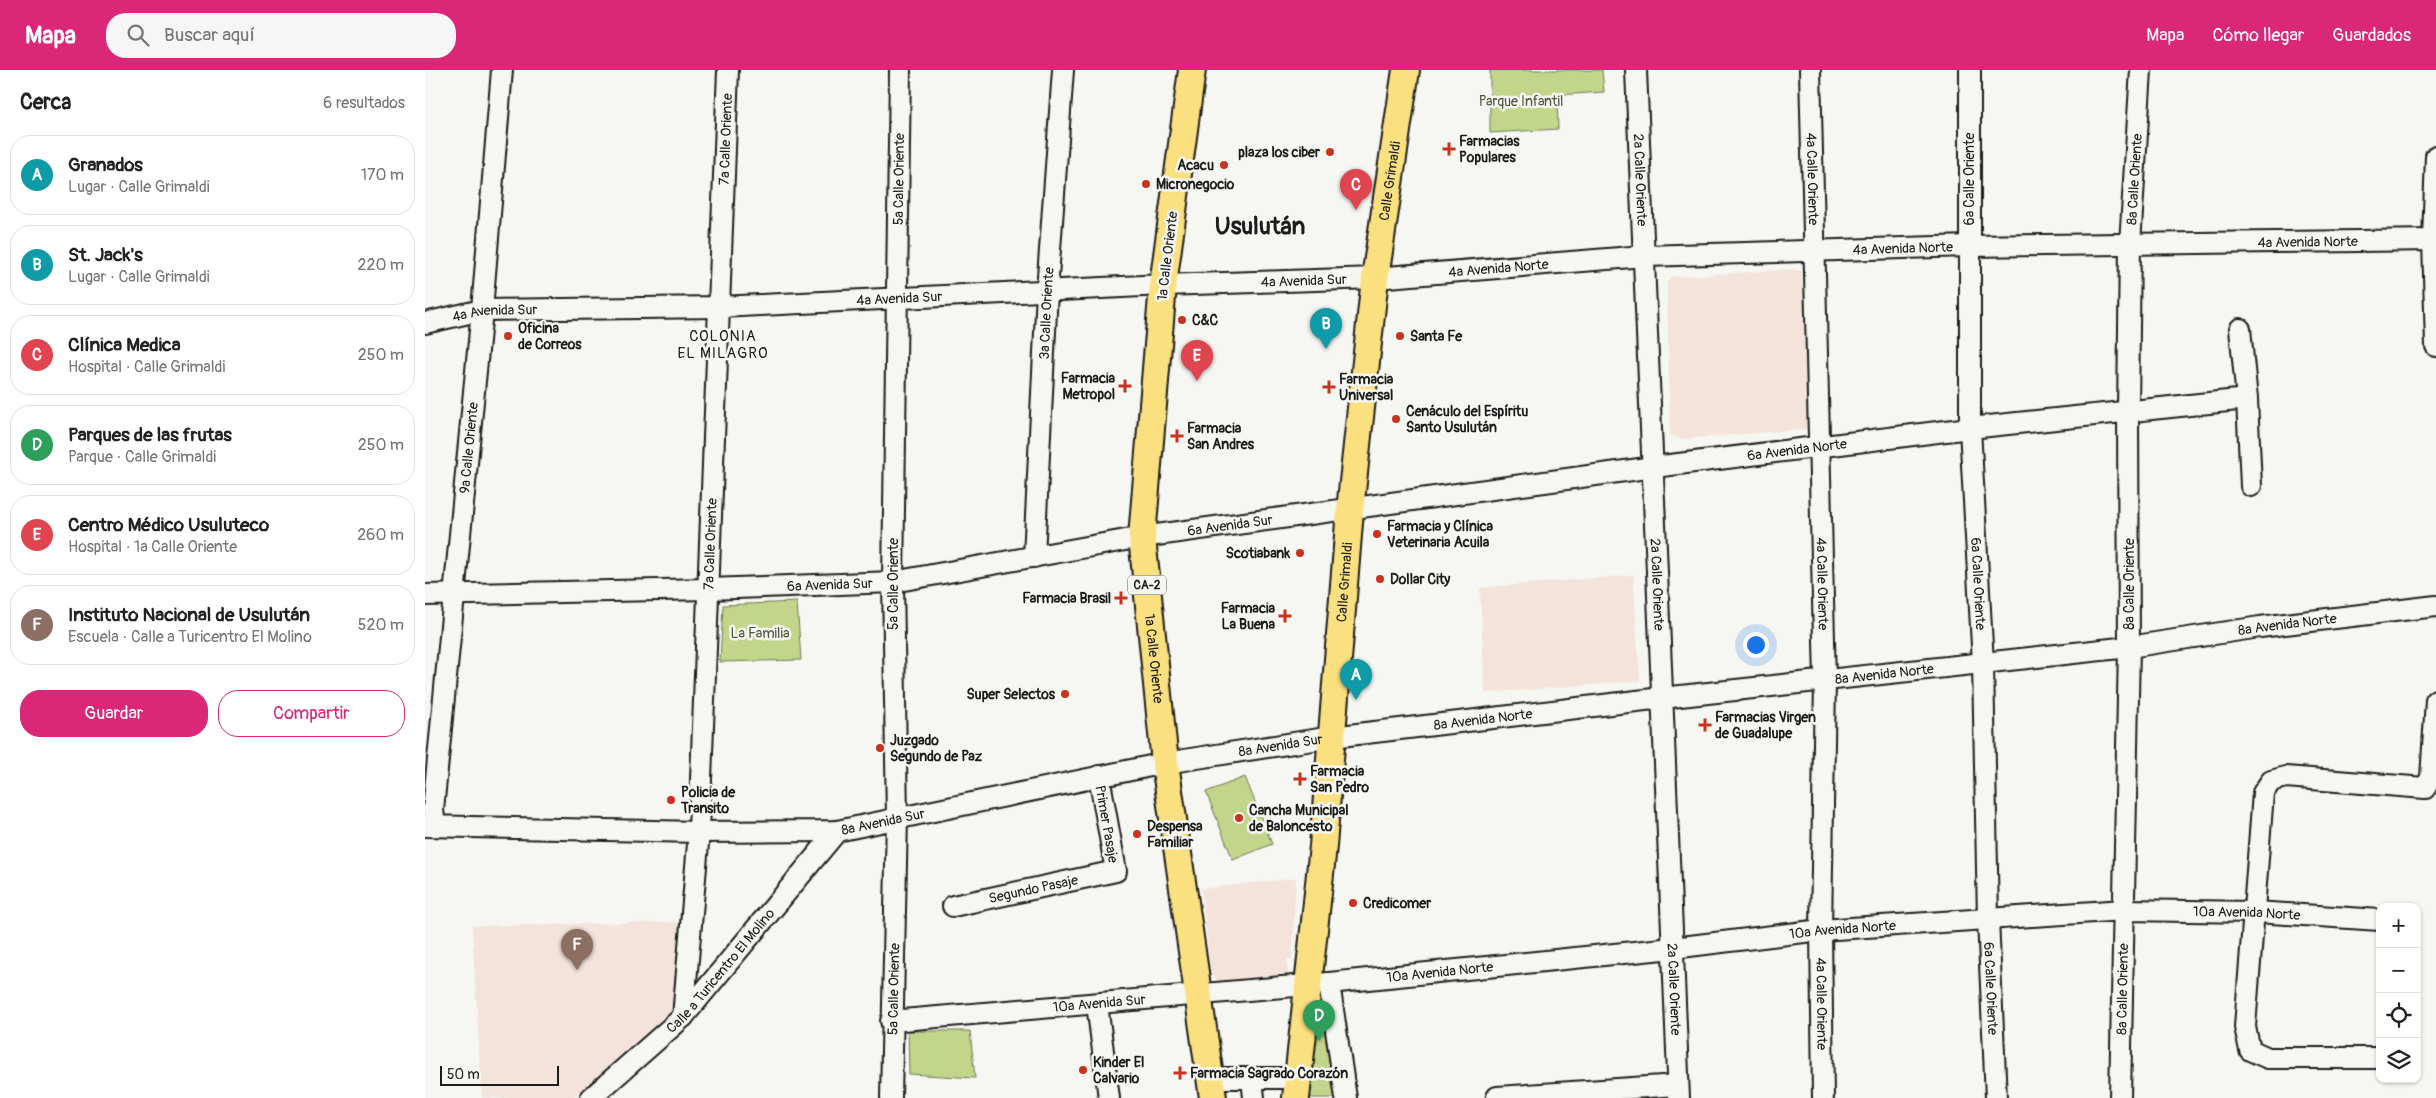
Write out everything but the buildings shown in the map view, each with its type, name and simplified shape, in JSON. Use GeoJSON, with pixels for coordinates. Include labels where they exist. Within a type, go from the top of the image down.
{"type":"FeatureCollection","features":[{"type":"Feature","properties":{"kind":"main road","name":"1a Calle Oriente"},"geometry":{"type":"LineString","coordinates":[[1192,70],[1163,285],[1142,537],[1165,763],[1211,1088]]}},
{"type":"Feature","properties":{"kind":"main road","name":"Calle Grimaldi"},"geometry":{"type":"LineString","coordinates":[[1297,1088],[1318,984],[1332,737],[1350,510],[1375,278],[1406,70]]}},
{"type":"Feature","properties":{"kind":"street","name":"9a Calle Oriente"},"geometry":{"type":"LineString","coordinates":[[430,826],[482,310],[502,70]]}},
{"type":"Feature","properties":{"kind":"street","name":"7a Calle Oriente"},"geometry":{"type":"LineString","coordinates":[[683,1017],[699,832],[728,70]]}},
{"type":"Feature","properties":{"kind":"street","name":"5a Calle Oriente"},"geometry":{"type":"LineString","coordinates":[[891,1098],[891,1021],[897,817],[893,582],[900,70]]}},
{"type":"Feature","properties":{"kind":"street","name":"3a Calle Oriente"},"geometry":{"type":"LineString","coordinates":[[1034,557],[1047,291],[1063,70]]}},
{"type":"Feature","properties":{"kind":"street","name":"2a Calle Oriente"},"geometry":{"type":"LineString","coordinates":[[1636,70],[1679,1091]]}},
{"type":"Feature","properties":{"kind":"street","name":"4a Calle Oriente"},"geometry":{"type":"LineString","coordinates":[[1810,70],[1825,681],[1821,930],[1823,1098]]}},
{"type":"Feature","properties":{"kind":"street","name":"6a Calle Oriente"},"geometry":{"type":"LineString","coordinates":[[1970,70],[1970,428],[1983,664],[1988,920],[1996,1098]]}},
{"type":"Feature","properties":{"kind":"street","name":"8a Calle Oriente"},"geometry":{"type":"LineString","coordinates":[[2121,1098],[2129,647],[2128,412],[2130,244],[2141,70]]}},
{"type":"Feature","properties":{"kind":"street"},"geometry":{"type":"LineString","coordinates":[[2436,156],[2436,346]]}},
{"type":"Feature","properties":{"kind":"street","name":"4a Avenida Norte"},"geometry":{"type":"LineString","coordinates":[[1375,278],[1644,256],[1969,246],[2435,240]]}},
{"type":"Feature","properties":{"kind":"street","name":"4a Avenida Sur"},"geometry":{"type":"LineString","coordinates":[[425,322],[482,310],[720,307],[896,300],[1163,285],[1375,278]]}},
{"type":"Feature","properties":{"kind":"street"},"geometry":{"type":"LineString","coordinates":[[2240,328],[2247,399],[2251,486]]}},
{"type":"Feature","properties":{"kind":"street","name":"6a Avenida Norte"},"geometry":{"type":"LineString","coordinates":[[1350,510],[1654,467],[1970,428],[2247,399]]}},
{"type":"Feature","properties":{"kind":"street","name":"6a Avenida Sur"},"geometry":{"type":"LineString","coordinates":[[425,595],[708,589],[893,582],[1142,537],[1350,510]]}},
{"type":"Feature","properties":{"kind":"street","name":"8a Avenida Norte"},"geometry":{"type":"LineString","coordinates":[[1332,737],[1662,698],[2129,647],[2260,627],[2436,606]]}},
{"type":"Feature","properties":{"kind":"street"},"geometry":{"type":"LineString","coordinates":[[2376,1058],[2268,1058],[2250,1050],[2245,1027],[2263,793],[2271,781],[2286,777],[2425,788],[2431,778],[2436,700]]}},
{"type":"Feature","properties":{"kind":"street","name":"8a Avenida Sur"},"geometry":{"type":"LineString","coordinates":[[430,826],[699,832],[837,831],[897,817],[1165,763],[1332,737]]}},
{"type":"Feature","properties":{"kind":"street","name":"Primer Pasaje"},"geometry":{"type":"LineString","coordinates":[[1099,776],[1116,871]]}},
{"type":"Feature","properties":{"kind":"street","name":"Calle a Turicentro El Molino"},"geometry":{"type":"LineString","coordinates":[[591,1098],[683,1017],[837,831]]}},
{"type":"Feature","properties":{"kind":"street","name":"Segundo Pasaje"},"geometry":{"type":"LineString","coordinates":[[953,906],[1116,871]]}},
{"type":"Feature","properties":{"kind":"street","name":"10a Avenida Norte"},"geometry":{"type":"LineString","coordinates":[[1318,984],[1673,948],[1821,930],[2124,910],[2255,912],[2376,920]]}},
{"type":"Feature","properties":{"kind":"street"},"geometry":{"type":"LineString","coordinates":[[1318,984],[1345,1098]]}},
{"type":"Feature","properties":{"kind":"street","name":"10a Avenida Sur"},"geometry":{"type":"LineString","coordinates":[[891,1021],[1318,984]]}},
{"type":"Feature","properties":{"kind":"street"},"geometry":{"type":"LineString","coordinates":[[1097,1004],[1109,1098]]}},
{"type":"Feature","properties":{"kind":"street"},"geometry":{"type":"LineString","coordinates":[[1211,1088],[1297,1088]]}},
{"type":"Feature","properties":{"kind":"street"},"geometry":{"type":"LineString","coordinates":[[1497,1097],[1679,1091]]}},
{"type":"Feature","properties":{"kind":"shaded area"},"geometry":{"type":"Polygon","coordinates":[[[1796,269],[1802,272],[1808,429],[1681,439],[1670,435],[1667,283],[1671,277],[1796,269]]]}},
{"type":"Feature","properties":{"kind":"shaded area"},"geometry":{"type":"Polygon","coordinates":[[[1633,575],[1640,681],[1485,693],[1480,588],[1633,575]]]}},
{"type":"Feature","properties":{"kind":"shaded area"},"geometry":{"type":"Polygon","coordinates":[[[1296,878],[1292,959],[1287,959],[1288,974],[1219,981],[1211,974],[1201,889],[1296,878]]]}},
{"type":"Feature","properties":{"kind":"shaded area"},"geometry":{"type":"Polygon","coordinates":[[[683,922],[677,1014],[572,1098],[482,1098],[472,926],[683,922]]]}},
{"type":"Feature","properties":{"kind":"green space","name":"Parque Infantil"},"geometry":{"type":"Polygon","coordinates":[[[1490,70],[1602,70],[1604,92],[1557,95],[1558,129],[1490,133],[1490,70]]]}},
{"type":"Feature","properties":{"kind":"green space","name":"La Familia"},"geometry":{"type":"Polygon","coordinates":[[[797,602],[801,660],[720,662],[723,605],[797,602]]]}},
{"type":"Feature","properties":{"kind":"green space","name":"Cancha Municipal de Baloncesto"},"geometry":{"type":"Polygon","coordinates":[[[1245,777],[1272,844],[1233,860],[1206,792],[1245,777]]]}},
{"type":"Feature","properties":{"kind":"green space"},"geometry":{"type":"Polygon","coordinates":[[[1317,984],[1335,1098],[1307,1098],[1317,984]]]}},
{"type":"Feature","properties":{"kind":"green space"},"geometry":{"type":"Polygon","coordinates":[[[908,1031],[970,1031],[975,1078],[909,1074],[908,1031]]]}},
{"type":"Feature","properties":{"kind":"place","name":"Farmacias Populares"},"geometry":{"type":"Point","coordinates":[1449,149]}},
{"type":"Feature","properties":{"kind":"place","name":"plaza los ciber"},"geometry":{"type":"Point","coordinates":[1330,152]}},
{"type":"Feature","properties":{"kind":"place","name":"Acacu"},"geometry":{"type":"Point","coordinates":[1224,165]}},
{"type":"Feature","properties":{"kind":"place","name":"Micronegocio"},"geometry":{"type":"Point","coordinates":[1146,184]}},
{"type":"Feature","properties":{"kind":"place","name":"Clínica Medica"},"geometry":{"type":"Point","coordinates":[1356,210]}},
{"type":"Feature","properties":{"kind":"place","name":"C&C"},"geometry":{"type":"Point","coordinates":[1182,320]}},
{"type":"Feature","properties":{"kind":"place","name":"Oficina de Correos"},"geometry":{"type":"Point","coordinates":[508,336]}},
{"type":"Feature","properties":{"kind":"place","name":"Santa Fe"},"geometry":{"type":"Point","coordinates":[1400,336]}},
{"type":"Feature","properties":{"kind":"place","name":"St. Jack's"},"geometry":{"type":"Point","coordinates":[1326,349]}},
{"type":"Feature","properties":{"kind":"place","name":"Centro Médico Usuluteco"},"geometry":{"type":"Point","coordinates":[1197,381]}},
{"type":"Feature","properties":{"kind":"place","name":"Farmacia Metropol"},"geometry":{"type":"Point","coordinates":[1125,386]}},
{"type":"Feature","properties":{"kind":"place","name":"Farmacia Universal"},"geometry":{"type":"Point","coordinates":[1329,387]}},
{"type":"Feature","properties":{"kind":"place","name":"Cenáculo del Espíritu Santo Usulután"},"geometry":{"type":"Point","coordinates":[1396,419]}},
{"type":"Feature","properties":{"kind":"place","name":"Farmacia San Andres"},"geometry":{"type":"Point","coordinates":[1177,436]}},
{"type":"Feature","properties":{"kind":"place","name":"Farmacia y Clínica Veterinaria Acuila"},"geometry":{"type":"Point","coordinates":[1377,534]}},
{"type":"Feature","properties":{"kind":"place","name":"Scotiabank"},"geometry":{"type":"Point","coordinates":[1300,553]}},
{"type":"Feature","properties":{"kind":"place","name":"Dollar City"},"geometry":{"type":"Point","coordinates":[1380,579]}},
{"type":"Feature","properties":{"kind":"place","name":"Farmacia Brasil"},"geometry":{"type":"Point","coordinates":[1121,598]}},
{"type":"Feature","properties":{"kind":"place","name":"Farmacia La Buena"},"geometry":{"type":"Point","coordinates":[1285,616]}},
{"type":"Feature","properties":{"kind":"place","name":"Super Selectos"},"geometry":{"type":"Point","coordinates":[1065,694]}},
{"type":"Feature","properties":{"kind":"place","name":"Granados"},"geometry":{"type":"Point","coordinates":[1356,700]}},
{"type":"Feature","properties":{"kind":"place","name":"Farmacias Virgen de Guadalupe"},"geometry":{"type":"Point","coordinates":[1705,725]}},
{"type":"Feature","properties":{"kind":"place","name":"Juzgado Segundo de Paz"},"geometry":{"type":"Point","coordinates":[880,748]}},
{"type":"Feature","properties":{"kind":"place","name":"Farmacia San Pedro"},"geometry":{"type":"Point","coordinates":[1300,779]}},
{"type":"Feature","properties":{"kind":"place","name":"Policia de Transito"},"geometry":{"type":"Point","coordinates":[671,800]}},
{"type":"Feature","properties":{"kind":"place","name":"Cancha Municipal de Baloncesto"},"geometry":{"type":"Point","coordinates":[1239,818]}},
{"type":"Feature","properties":{"kind":"place","name":"Despensa Familiar"},"geometry":{"type":"Point","coordinates":[1137,834]}},
{"type":"Feature","properties":{"kind":"place","name":"Credicomer"},"geometry":{"type":"Point","coordinates":[1353,903]}},
{"type":"Feature","properties":{"kind":"place","name":"Instituto Nacional de Usulután"},"geometry":{"type":"Point","coordinates":[577,970]}},
{"type":"Feature","properties":{"kind":"place","name":"Parques de las frutas"},"geometry":{"type":"Point","coordinates":[1319,1041]}},
{"type":"Feature","properties":{"kind":"place","name":"Kinder El Calvario"},"geometry":{"type":"Point","coordinates":[1083,1070]}},
{"type":"Feature","properties":{"kind":"place","name":"Farmacia Sagrado Corazón"},"geometry":{"type":"Point","coordinates":[1180,1073]}},
{"type":"Feature","properties":{"kind":"district","name":"Usulután"},"geometry":{"type":"Point","coordinates":[1260,226]}},
{"type":"Feature","properties":{"kind":"district","name":"COLONIA EL MILAGRO"},"geometry":{"type":"Point","coordinates":[723,344]}}]}
